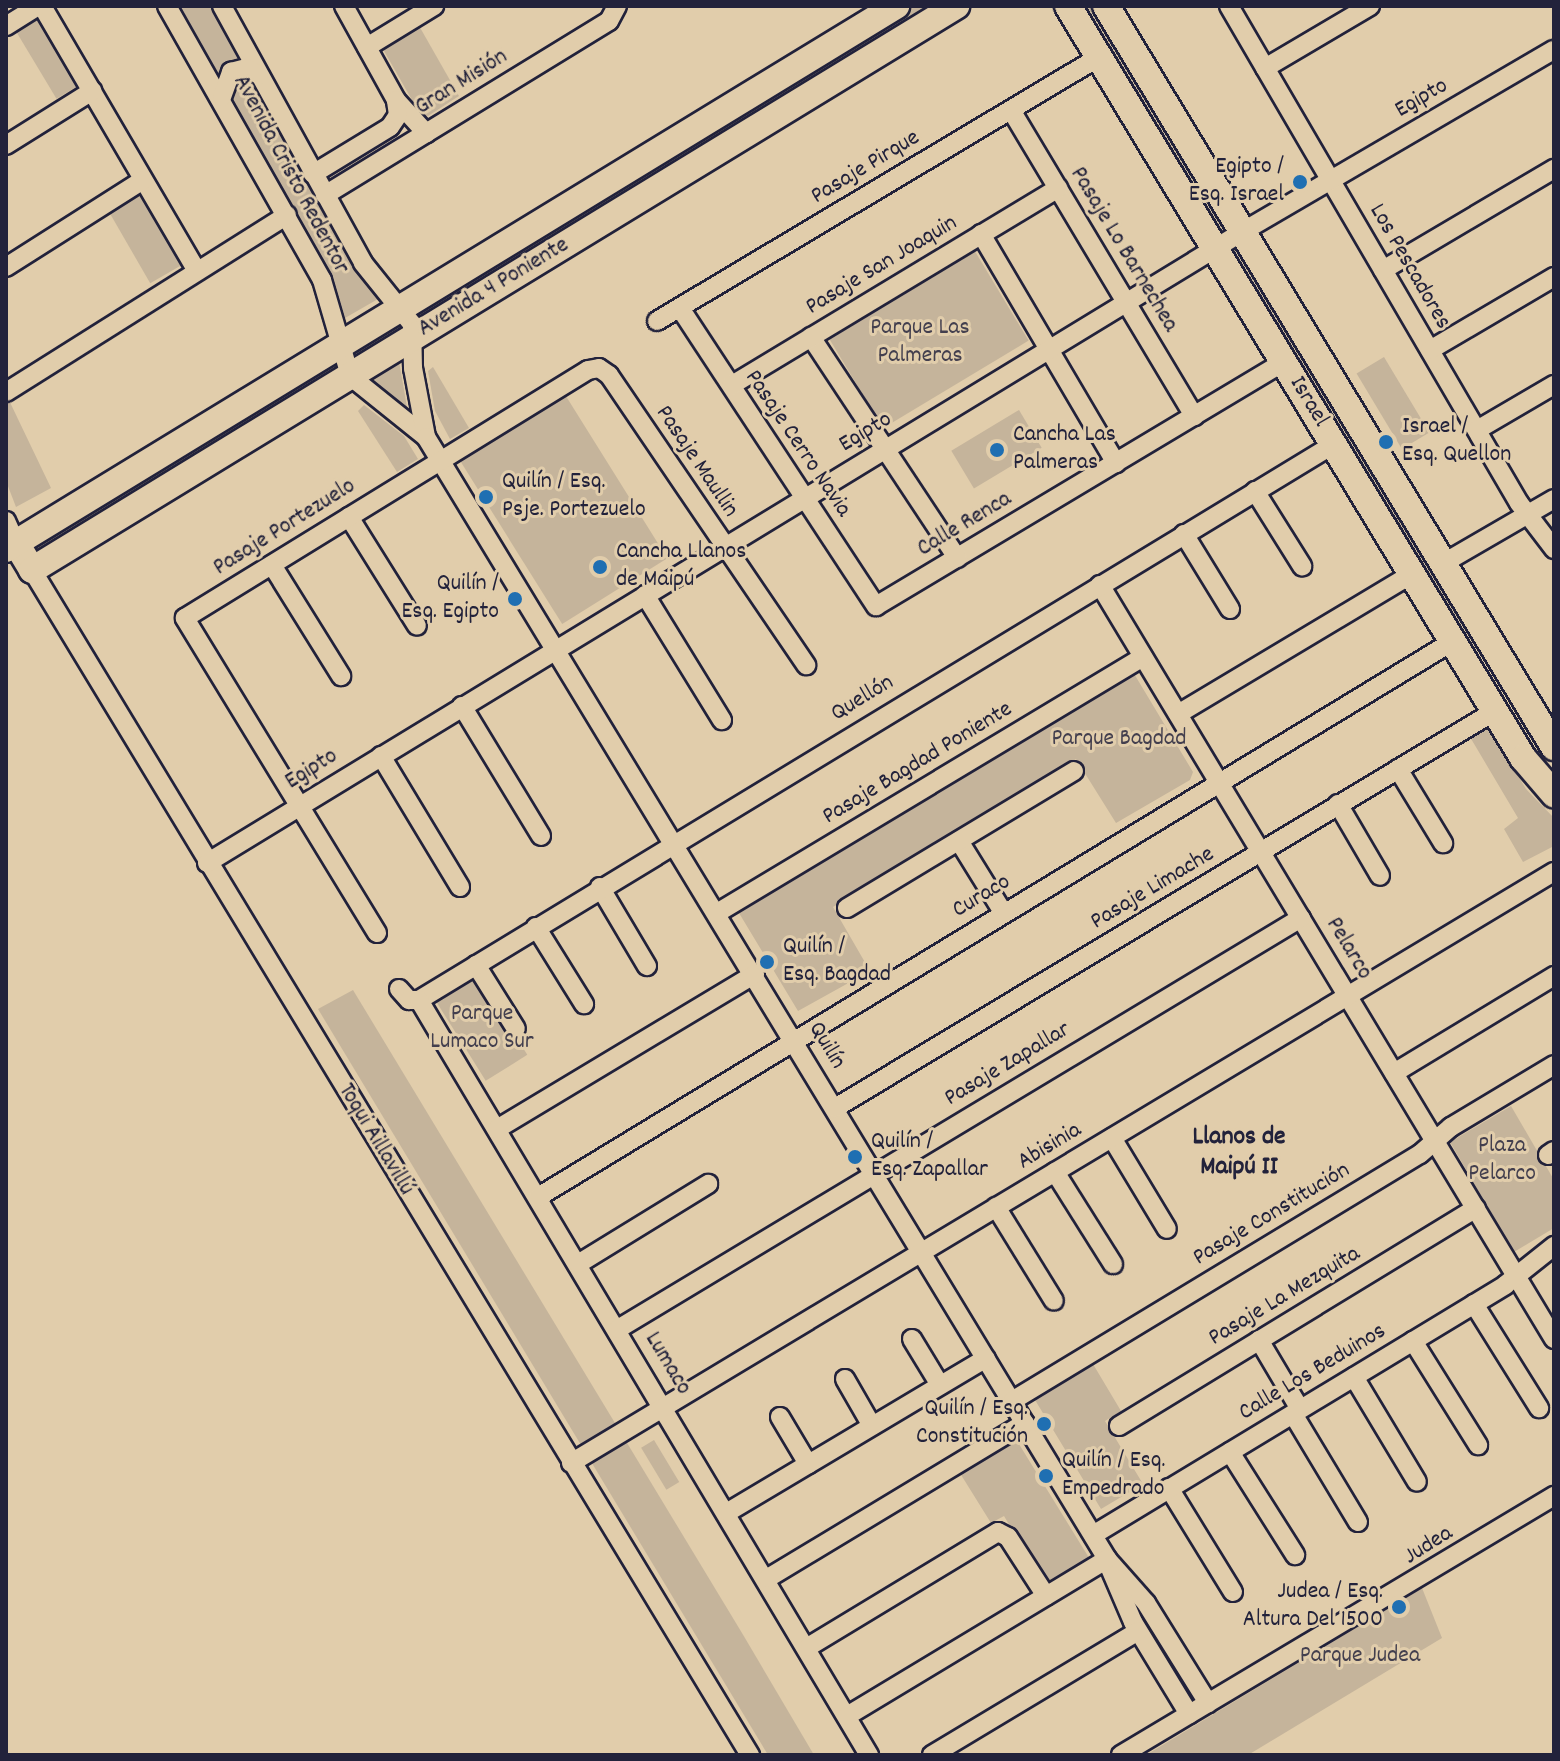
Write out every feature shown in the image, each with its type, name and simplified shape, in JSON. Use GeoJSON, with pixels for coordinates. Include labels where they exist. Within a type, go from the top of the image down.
{"type":"FeatureCollection","features":[{"type":"Feature","properties":{"kind":"street"},"geometry":{"type":"LineString","coordinates":[[6,26],[40,6],[197,271]]}},
{"type":"Feature","properties":{"kind":"street","name":"Avenida Cristo Redentor"},"geometry":{"type":"LineString","coordinates":[[167,6],[222,97],[322,280],[350,376]]}},
{"type":"Feature","properties":{"kind":"street","name":"Avenida Cristo Redentor"},"geometry":{"type":"LineString","coordinates":[[222,6],[363,263],[402,308],[416,336]]}},
{"type":"Feature","properties":{"kind":"street"},"geometry":{"type":"LineString","coordinates":[[344,6],[396,100],[426,133]]}},
{"type":"Feature","properties":{"kind":"street"},"geometry":{"type":"LineString","coordinates":[[367,47],[434,6]]}},
{"type":"Feature","properties":{"kind":"street","name":"Gran Misión"},"geometry":{"type":"LineString","coordinates":[[325,195],[609,21],[617,6]]}},
{"type":"Feature","properties":{"kind":"street","name":"Avenida 4 Poniente"},"geometry":{"type":"LineString","coordinates":[[32,570],[956,6]]}},
{"type":"Feature","properties":{"kind":"street","name":"Israel"},"geometry":{"type":"LineString","coordinates":[[1068,6],[1495,711],[1531,769],[1554,794]]}},
{"type":"Feature","properties":{"kind":"street","name":"Israel"},"geometry":{"type":"LineString","coordinates":[[1106,6],[1554,747]]}},
{"type":"Feature","properties":{"kind":"street","name":"Los Pescadores"},"geometry":{"type":"LineString","coordinates":[[1229,6],[1477,430],[1554,549]]}},
{"type":"Feature","properties":{"kind":"street"},"geometry":{"type":"LineString","coordinates":[[1265,68],[1370,6]]}},
{"type":"Feature","properties":{"kind":"street","name":"Avenida 4 Poniente"},"geometry":{"type":"LineString","coordinates":[[9,537],[402,308],[884,9]]}},
{"type":"Feature","properties":{"kind":"street","name":"Egipto"},"geometry":{"type":"LineString","coordinates":[[207,863],[1242,232],[1554,50]]}},
{"type":"Feature","properties":{"kind":"street","name":"Pasaje Pirque"},"geometry":{"type":"LineString","coordinates":[[657,321],[1099,57]]}},
{"type":"Feature","properties":{"kind":"street"},"geometry":{"type":"LineString","coordinates":[[222,97],[231,72],[246,68],[259,75]]}},
{"type":"Feature","properties":{"kind":"street"},"geometry":{"type":"LineString","coordinates":[[6,145],[92,91]]}},
{"type":"Feature","properties":{"kind":"street","name":"Gran Misión"},"geometry":{"type":"LineString","coordinates":[[313,174],[390,127],[398,115],[396,100]]}},
{"type":"Feature","properties":{"kind":"street","name":"Pasaje Lo Barnechea"},"geometry":{"type":"LineString","coordinates":[[1011,110],[1194,416]]}},
{"type":"Feature","properties":{"kind":"street"},"geometry":{"type":"LineString","coordinates":[[1383,270],[1554,169]]}},
{"type":"Feature","properties":{"kind":"street"},"geometry":{"type":"LineString","coordinates":[[6,267],[143,180]]}},
{"type":"Feature","properties":{"kind":"street","name":"Pasaje San Joaquin"},"geometry":{"type":"LineString","coordinates":[[732,385],[1058,188]]}},
{"type":"Feature","properties":{"kind":"street"},"geometry":{"type":"LineString","coordinates":[[6,392],[287,215]]}},
{"type":"Feature","properties":{"kind":"street"},"geometry":{"type":"LineString","coordinates":[[981,234],[1116,463]]}},
{"type":"Feature","properties":{"kind":"street"},"geometry":{"type":"LineString","coordinates":[[1430,350],[1554,277]]}},
{"type":"Feature","properties":{"kind":"street","name":"Pasaje Cerro Navia"},"geometry":{"type":"LineString","coordinates":[[680,308],[876,606]]}},
{"type":"Feature","properties":{"kind":"street","name":"Quilín"},"geometry":{"type":"LineString","coordinates":[[416,336],[413,368],[426,437]]}},
{"type":"Feature","properties":{"kind":"street"},"geometry":{"type":"LineString","coordinates":[[811,337],[957,558]]}},
{"type":"Feature","properties":{"kind":"street","name":"Calle Renca"},"geometry":{"type":"LineString","coordinates":[[876,606],[1284,362]]}},
{"type":"Feature","properties":{"kind":"street","name":"Pasaje Portezuelo"},"geometry":{"type":"LineString","coordinates":[[300,806],[185,618],[440,460],[599,368]]}},
{"type":"Feature","properties":{"kind":"street","name":"Pasaje Maullin"},"geometry":{"type":"LineString","coordinates":[[599,368],[609,375],[806,665]]}},
{"type":"Feature","properties":{"kind":"street","name":"Quilín"},"geometry":{"type":"LineString","coordinates":[[350,376],[426,437],[1093,1535],[1107,1559],[1138,1631],[1189,1714]]}},
{"type":"Feature","properties":{"kind":"street"},"geometry":{"type":"LineString","coordinates":[[1477,430],[1554,385]]}},
{"type":"Feature","properties":{"kind":"street","name":"Quellón"},"geometry":{"type":"LineString","coordinates":[[419,1000],[674,841],[1334,444]]}},
{"type":"Feature","properties":{"kind":"street"},"geometry":{"type":"LineString","coordinates":[[1255,491],[1302,566]]}},
{"type":"Feature","properties":{"kind":"street"},"geometry":{"type":"LineString","coordinates":[[1442,564],[1554,499]]}},
{"type":"Feature","properties":{"kind":"street"},"geometry":{"type":"LineString","coordinates":[[349,517],[417,626]]}},
{"type":"Feature","properties":{"kind":"street"},"geometry":{"type":"LineString","coordinates":[[1184,534],[1230,609]]}},
{"type":"Feature","properties":{"kind":"street","name":"Toqui Aillavillú"},"geometry":{"type":"LineString","coordinates":[[9,537],[32,570],[750,1755]]}},
{"type":"Feature","properties":{"kind":"street"},"geometry":{"type":"LineString","coordinates":[[272,565],[341,676]]}},
{"type":"Feature","properties":{"kind":"street"},"geometry":{"type":"LineString","coordinates":[[1178,714],[1412,574]]}},
{"type":"Feature","properties":{"kind":"street","name":"Pelarco"},"geometry":{"type":"LineString","coordinates":[[1100,585],[1554,1339]]}},
{"type":"Feature","properties":{"kind":"street"},"geometry":{"type":"LineString","coordinates":[[645,595],[722,720]]}},
{"type":"Feature","properties":{"kind":"street","name":"Curaco"},"geometry":{"type":"LineString","coordinates":[[538,1197],[779,1053],[793,1039],[1453,641]]}},
{"type":"Feature","properties":{"kind":"street","name":"Pasaje Bagdad Poniente"},"geometry":{"type":"LineString","coordinates":[[717,913],[1143,657]]}},
{"type":"Feature","properties":{"kind":"street"},"geometry":{"type":"LineString","coordinates":[[462,706],[541,836]]}},
{"type":"Feature","properties":{"kind":"street","name":"Pasaje Limache"},"geometry":{"type":"LineString","coordinates":[[835,1108],[1495,711]]}},
{"type":"Feature","properties":{"kind":"street"},"geometry":{"type":"LineString","coordinates":[[381,756],[460,887]]}},
{"type":"Feature","properties":{"kind":"street"},"geometry":{"type":"LineString","coordinates":[[1398,769],[1443,843]]}},
{"type":"Feature","properties":{"kind":"street"},"geometry":{"type":"LineString","coordinates":[[847,908],[1074,771]]}},
{"type":"Feature","properties":{"kind":"street"},"geometry":{"type":"LineString","coordinates":[[1338,804],[1380,876]]}},
{"type":"Feature","properties":{"kind":"street"},"geometry":{"type":"LineString","coordinates":[[300,806],[377,933]]}},
{"type":"Feature","properties":{"kind":"street"},"geometry":{"type":"LineString","coordinates":[[959,841],[1003,912]]}},
{"type":"Feature","properties":{"kind":"street","name":"Abisinia"},"geometry":{"type":"LineString","coordinates":[[571,1463],[1554,872]]}},
{"type":"Feature","properties":{"kind":"street"},"geometry":{"type":"LineString","coordinates":[[600,887],[647,966]]}},
{"type":"Feature","properties":{"kind":"street","name":"Pasaje Zapallar"},"geometry":{"type":"LineString","coordinates":[[618,1329],[1301,918]]}},
{"type":"Feature","properties":{"kind":"street"},"geometry":{"type":"LineString","coordinates":[[536,927],[584,1004]]}},
{"type":"Feature","properties":{"kind":"street"},"geometry":{"type":"LineString","coordinates":[[476,965],[516,1029]]}},
{"type":"Feature","properties":{"kind":"street"},"geometry":{"type":"LineString","coordinates":[[497,1129],[755,974]]}},
{"type":"Feature","properties":{"kind":"street"},"geometry":{"type":"LineString","coordinates":[[1394,1073],[1554,976]]}},
{"type":"Feature","properties":{"kind":"street"},"geometry":{"type":"LineString","coordinates":[[399,989],[406,998],[419,1000]]}},
{"type":"Feature","properties":{"kind":"street","name":"Lumaco"},"geometry":{"type":"LineString","coordinates":[[419,1000],[768,1578],[869,1755]]}},
{"type":"Feature","properties":{"kind":"street","name":"Pasaje Constitución"},"geometry":{"type":"LineString","coordinates":[[1012,1401],[1554,1065]]}},
{"type":"Feature","properties":{"kind":"street"},"geometry":{"type":"LineString","coordinates":[[1112,1138],[1167,1229]]}},
{"type":"Feature","properties":{"kind":"street"},"geometry":{"type":"LineString","coordinates":[[1055,1172],[1113,1264]]}},
{"type":"Feature","properties":{"kind":"street"},"geometry":{"type":"LineString","coordinates":[[578,1264],[708,1184]]}},
{"type":"Feature","properties":{"kind":"street"},"geometry":{"type":"LineString","coordinates":[[996,1207],[1054,1301]]}},
{"type":"Feature","properties":{"kind":"street","name":"Pasaje La Mezquita"},"geometry":{"type":"LineString","coordinates":[[1119,1426],[1476,1208]]}},
{"type":"Feature","properties":{"kind":"street","name":"Calle Los Beduinos"},"geometry":{"type":"LineString","coordinates":[[1093,1535],[1474,1304],[1554,1246]]}},
{"type":"Feature","properties":{"kind":"street"},"geometry":{"type":"LineString","coordinates":[[1474,1304],[1539,1408]]}},
{"type":"Feature","properties":{"kind":"street"},"geometry":{"type":"LineString","coordinates":[[912,1339],[940,1385]]}},
{"type":"Feature","properties":{"kind":"street"},"geometry":{"type":"LineString","coordinates":[[1259,1340],[1358,1522]]}},
{"type":"Feature","properties":{"kind":"street"},"geometry":{"type":"LineString","coordinates":[[1413,1341],[1478,1445]]}},
{"type":"Feature","properties":{"kind":"street"},"geometry":{"type":"LineString","coordinates":[[728,1512],[986,1358]]}},
{"type":"Feature","properties":{"kind":"street"},"geometry":{"type":"LineString","coordinates":[[1354,1377],[1417,1482]]}},
{"type":"Feature","properties":{"kind":"street"},"geometry":{"type":"LineString","coordinates":[[845,1379],[872,1426]]}},
{"type":"Feature","properties":{"kind":"street"},"geometry":{"type":"LineString","coordinates":[[780,1417],[808,1464]]}},
{"type":"Feature","properties":{"kind":"street"},"geometry":{"type":"LineString","coordinates":[[768,1578],[1025,1423]]}},
{"type":"Feature","properties":{"kind":"street"},"geometry":{"type":"LineString","coordinates":[[1230,1452],[1295,1555]]}},
{"type":"Feature","properties":{"kind":"street"},"geometry":{"type":"LineString","coordinates":[[1169,1488],[1233,1592]]}},
{"type":"Feature","properties":{"kind":"street","name":"Judea"},"geometry":{"type":"LineString","coordinates":[[1121,1755],[1554,1496]]}},
{"type":"Feature","properties":{"kind":"street"},"geometry":{"type":"LineString","coordinates":[[808,1647],[998,1532],[1008,1537],[1046,1596]]}},
{"type":"Feature","properties":{"kind":"street"},"geometry":{"type":"LineString","coordinates":[[847,1716],[1107,1559]]}},
{"type":"Feature","properties":{"kind":"street","name":"Quilín"},"geometry":{"type":"LineString","coordinates":[[1107,1559],[1146,1603],[1208,1703]]}},
{"type":"Feature","properties":{"kind":"street"},"geometry":{"type":"LineString","coordinates":[[932,1755],[1138,1631]]}},
{"type":"Feature","properties":{"kind":"green space"},"geometry":{"type":"Polygon","coordinates":[[[180,6],[213,6],[378,299],[345,318],[334,283],[180,6]]]}},
{"type":"Feature","properties":{"kind":"green space"},"geometry":{"type":"Polygon","coordinates":[[[911,6],[939,6],[419,325],[411,310],[911,6]]]}},
{"type":"Feature","properties":{"kind":"green space"},"geometry":{"type":"Polygon","coordinates":[[[1075,6],[1097,6],[1228,226],[1223,230],[1217,233],[1075,6]]]}},
{"type":"Feature","properties":{"kind":"green space"},"geometry":{"type":"Polygon","coordinates":[[[40,13],[82,83],[57,99],[14,28],[40,13]]]}},
{"type":"Feature","properties":{"kind":"green space"},"geometry":{"type":"Polygon","coordinates":[[[418,24],[459,96],[428,116],[420,114],[384,51],[386,43],[418,24]]]}},
{"type":"Feature","properties":{"kind":"green space"},"geometry":{"type":"Polygon","coordinates":[[[142,191],[184,264],[150,283],[108,211],[142,191]]]}},
{"type":"Feature","properties":{"kind":"green space"},"geometry":{"type":"Polygon","coordinates":[[[1239,245],[1554,749],[1554,758],[1547,762],[1228,252],[1239,245]]]}},
{"type":"Feature","properties":{"kind":"green space","name":"Parque Las Palmeras"},"geometry":{"type":"Polygon","coordinates":[[[973,248],[1029,341],[883,428],[827,336],[973,248]]]}},
{"type":"Feature","properties":{"kind":"green space"},"geometry":{"type":"Polygon","coordinates":[[[1384,357],[1429,432],[1402,449],[1357,373],[1384,357]]]}},
{"type":"Feature","properties":{"kind":"green space"},"geometry":{"type":"Polygon","coordinates":[[[399,361],[408,413],[367,382],[399,361]]]}},
{"type":"Feature","properties":{"kind":"green space"},"geometry":{"type":"Polygon","coordinates":[[[320,367],[329,380],[33,557],[27,546],[320,367]]]}},
{"type":"Feature","properties":{"kind":"green space"},"geometry":{"type":"Polygon","coordinates":[[[433,367],[469,428],[450,439],[435,411],[428,371],[433,367]]]}},
{"type":"Feature","properties":{"kind":"green space"},"geometry":{"type":"Polygon","coordinates":[[[564,393],[667,558],[562,624],[459,459],[564,393]]]}},
{"type":"Feature","properties":{"kind":"green space"},"geometry":{"type":"Polygon","coordinates":[[[6,394],[51,488],[16,507],[6,481],[6,394]]]}},
{"type":"Feature","properties":{"kind":"green space"},"geometry":{"type":"Polygon","coordinates":[[[364,405],[404,436],[418,459],[397,472],[358,411],[364,405]]]}},
{"type":"Feature","properties":{"kind":"green space","name":"Cancha Las Palmeras"},"geometry":{"type":"Polygon","coordinates":[[[1019,410],[1042,448],[974,488],[951,451],[1019,410]]]}},
{"type":"Feature","properties":{"kind":"green space","name":"Parque Bagdad"},"geometry":{"type":"Polygon","coordinates":[[[1133,672],[1193,772],[1190,780],[1116,823],[1076,759],[833,907],[870,971],[798,1011],[739,913],[741,905],[1133,672]]]}},
{"type":"Feature","properties":{"kind":"green space"},"geometry":{"type":"Polygon","coordinates":[[[1488,726],[1526,789],[1554,818],[1554,846],[1523,862],[1504,829],[1518,818],[1470,737],[1488,726]]]}},
{"type":"Feature","properties":{"kind":"green space","name":"Parque Lumaco Sur"},"geometry":{"type":"Polygon","coordinates":[[[478,976],[527,1055],[486,1081],[436,1002],[478,976]]]}},
{"type":"Feature","properties":{"kind":"green space"},"geometry":{"type":"Polygon","coordinates":[[[353,990],[814,1755],[768,1755],[318,1009],[353,990]]]}},
{"type":"Feature","properties":{"kind":"green space","name":"Plaza Pelarco"},"geometry":{"type":"Polygon","coordinates":[[[1511,1106],[1554,1180],[1554,1228],[1514,1252],[1450,1142],[1511,1106]]]}},
{"type":"Feature","properties":{"kind":"green space"},"geometry":{"type":"Polygon","coordinates":[[[1090,1359],[1121,1411],[1105,1421],[1143,1484],[1101,1509],[1032,1395],[1090,1359]]]}},
{"type":"Feature","properties":{"kind":"green space"},"geometry":{"type":"Polygon","coordinates":[[[1014,1436],[1091,1561],[1047,1588],[1004,1516],[991,1523],[958,1470],[1014,1436]]]}},
{"type":"Feature","properties":{"kind":"green space"},"geometry":{"type":"Polygon","coordinates":[[[654,1440],[679,1482],[666,1490],[641,1448],[654,1440]]]}},
{"type":"Feature","properties":{"kind":"green space","name":"Parque Judea"},"geometry":{"type":"Polygon","coordinates":[[[1422,1588],[1442,1638],[1248,1755],[1146,1755],[1422,1588]]]}},
{"type":"Feature","properties":{"kind":"place","name":"Egipto / Esq. Israel"},"geometry":{"type":"Point","coordinates":[1300,182]}},
{"type":"Feature","properties":{"kind":"place","name":"Israel / Esq. Quellon"},"geometry":{"type":"Point","coordinates":[1386,442]}},
{"type":"Feature","properties":{"kind":"place","name":"Cancha Las Palmeras"},"geometry":{"type":"Point","coordinates":[997,450]}},
{"type":"Feature","properties":{"kind":"place","name":"Quilín / Esq. Psje. Portezuelo"},"geometry":{"type":"Point","coordinates":[486,497]}},
{"type":"Feature","properties":{"kind":"place","name":"Cancha Llanos de Maipú"},"geometry":{"type":"Point","coordinates":[600,567]}},
{"type":"Feature","properties":{"kind":"place","name":"Quilín / Esq. Egipto"},"geometry":{"type":"Point","coordinates":[515,599]}},
{"type":"Feature","properties":{"kind":"place","name":"Quilín / Esq. Bagdad"},"geometry":{"type":"Point","coordinates":[767,962]}},
{"type":"Feature","properties":{"kind":"place","name":"Quilín / Esq. Zapallar"},"geometry":{"type":"Point","coordinates":[855,1157]}},
{"type":"Feature","properties":{"kind":"place","name":"Quilín / Esq. Constitución"},"geometry":{"type":"Point","coordinates":[1044,1424]}},
{"type":"Feature","properties":{"kind":"place","name":"Quilín / Esq. Empedrado"},"geometry":{"type":"Point","coordinates":[1046,1476]}},
{"type":"Feature","properties":{"kind":"place","name":"Judea / Esq. Altura Del 1500"},"geometry":{"type":"Point","coordinates":[1399,1607]}},
{"type":"Feature","properties":{"kind":"district","name":"Llanos de Maipú II"},"geometry":{"type":"Point","coordinates":[1239,1153]}}]}
